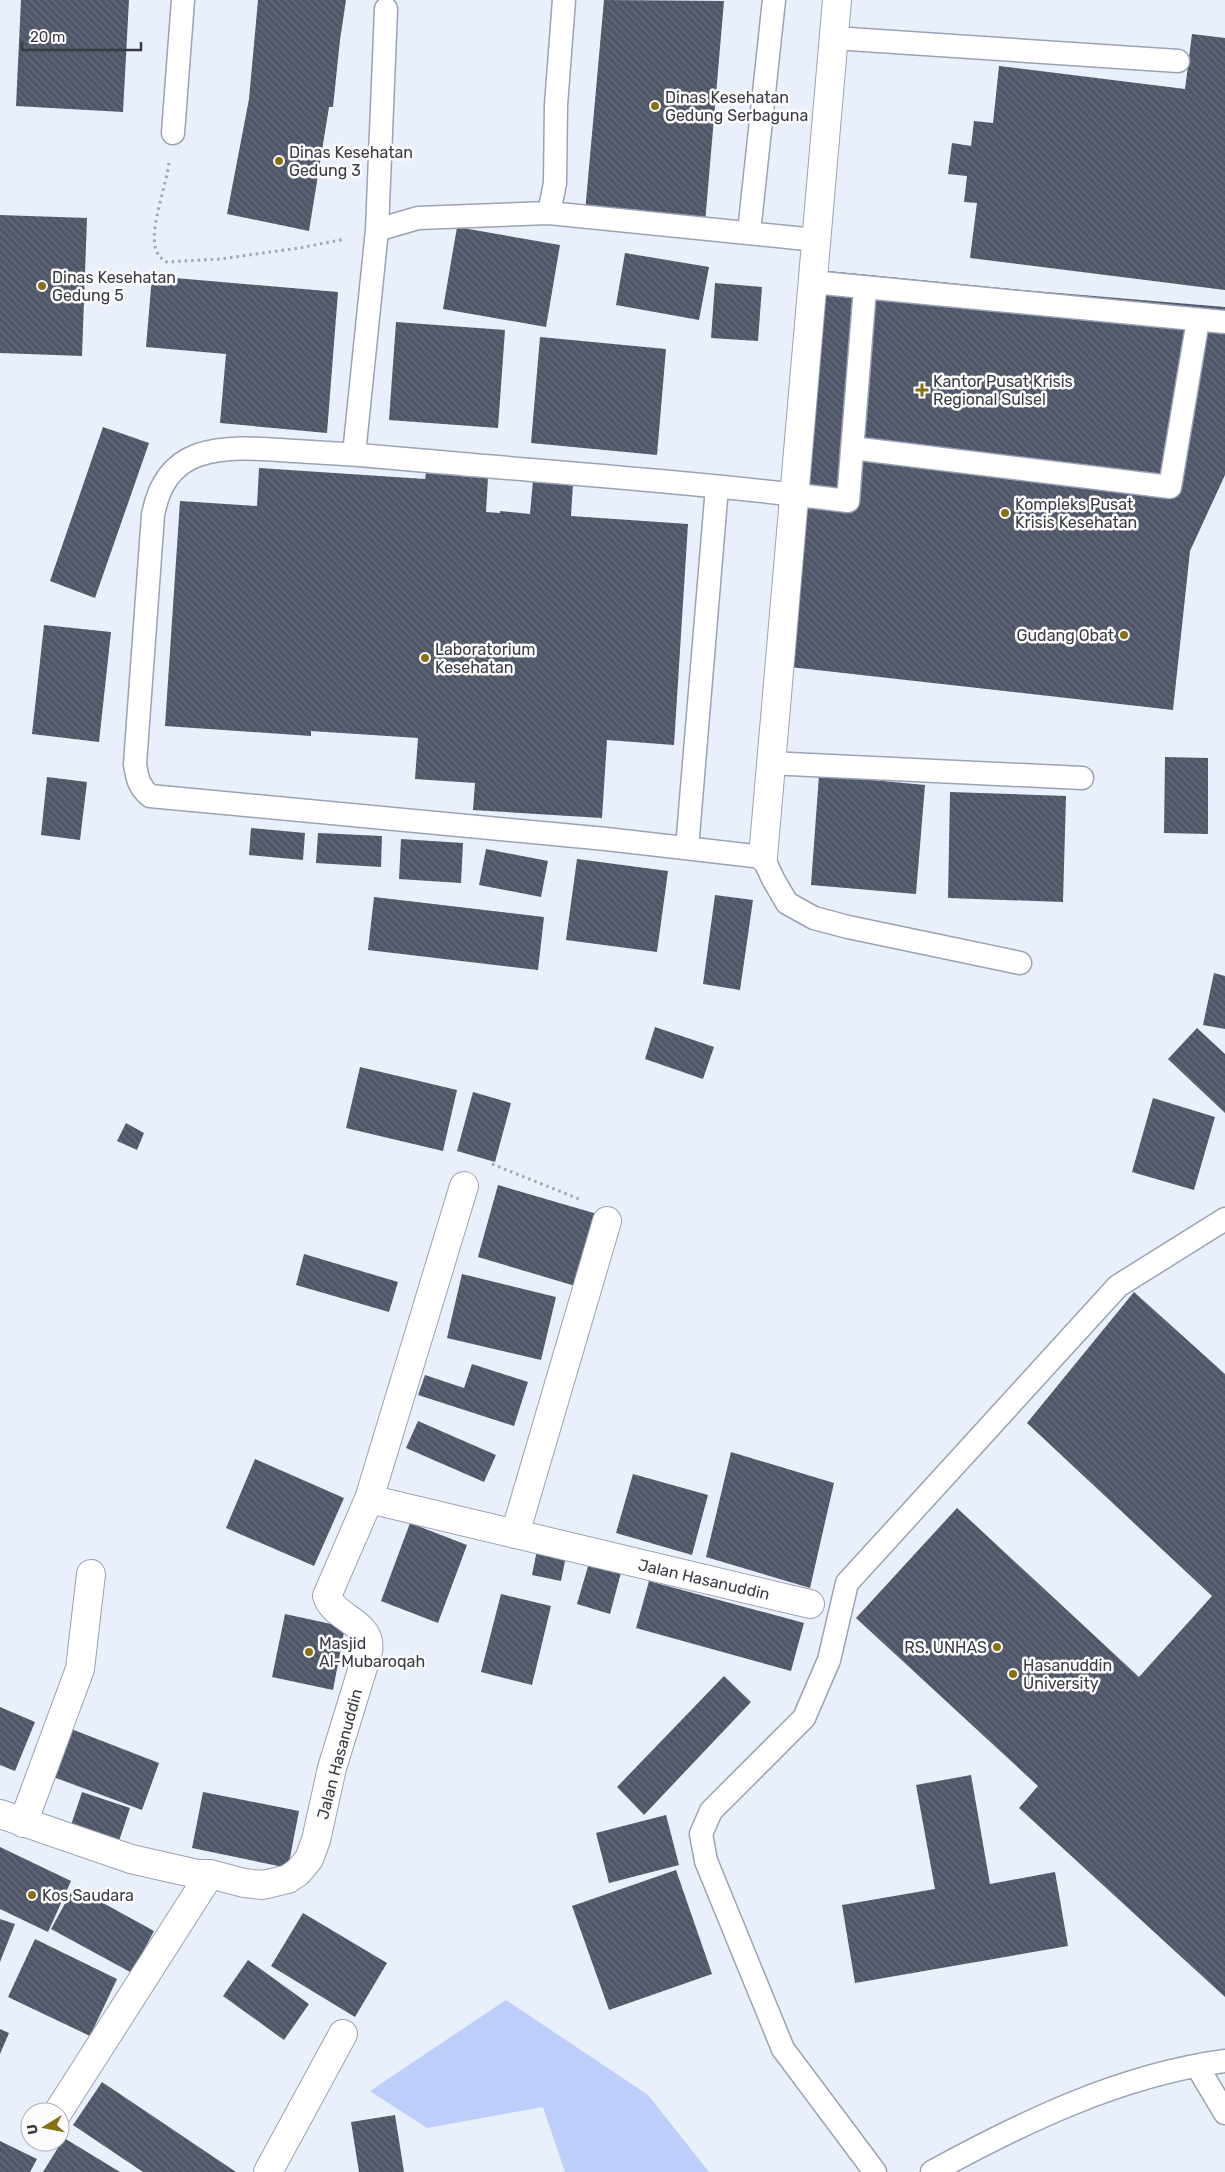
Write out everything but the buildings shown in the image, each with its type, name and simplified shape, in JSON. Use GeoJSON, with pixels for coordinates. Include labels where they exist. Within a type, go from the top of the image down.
{"type":"FeatureCollection","features":[{"type":"Feature","properties":{"kind":"street"},"geometry":{"type":"LineString","coordinates":[[763,857],[769,763],[837,0]]}},
{"type":"Feature","properties":{"kind":"street"},"geometry":{"type":"LineString","coordinates":[[369,1499],[464,1186]]}},
{"type":"Feature","properties":{"kind":"street"},"geometry":{"type":"LineString","coordinates":[[515,1534],[607,1221]]}},
{"type":"Feature","properties":{"kind":"street","name":"Jalan Hasanuddin"},"geometry":{"type":"LineString","coordinates":[[12,1818],[131,1859],[197,1874],[210,1874],[244,1883],[272,1884],[288,1879],[298,1872],[309,1859],[316,1840],[332,1768],[369,1646],[365,1634],[331,1604],[327,1593],[369,1499],[810,1604]]}},
{"type":"Feature","properties":{"kind":"street"},"geometry":{"type":"LineString","coordinates":[[12,1818],[80,1669],[91,1574]]}},
{"type":"Feature","properties":{"kind":"street"},"geometry":{"type":"LineString","coordinates":[[64,2102],[210,1874]]}},
{"type":"Feature","properties":{"kind":"street"},"geometry":{"type":"LineString","coordinates":[[268,2172],[343,2034]]}},
{"type":"Feature","properties":{"kind":"lane"},"geometry":{"type":"LineString","coordinates":[[173,133],[183,0]]}},
{"type":"Feature","properties":{"kind":"lane"},"geometry":{"type":"LineString","coordinates":[[549,213],[555,184],[556,105],[564,0]]}},
{"type":"Feature","properties":{"kind":"lane"},"geometry":{"type":"LineString","coordinates":[[749,232],[774,0]]}},
{"type":"Feature","properties":{"kind":"lane"},"geometry":{"type":"LineString","coordinates":[[354,454],[376,230],[386,9]]}},
{"type":"Feature","properties":{"kind":"lane"},"geometry":{"type":"LineString","coordinates":[[834,38],[1178,61]]}},
{"type":"Feature","properties":{"kind":"lane"},"geometry":{"type":"LineString","coordinates":[[376,230],[418,218],[549,213],[816,240]]}},
{"type":"Feature","properties":{"kind":"lane"},"geometry":{"type":"LineString","coordinates":[[812,282],[1225,322]]}},
{"type":"Feature","properties":{"kind":"lane"},"geometry":{"type":"LineString","coordinates":[[865,288],[848,502],[794,494],[354,454],[243,448],[220,450],[197,456],[179,465],[167,476],[157,495],[153,525],[135,764],[138,780],[143,791],[150,796],[763,857],[772,879],[787,902],[814,918],[848,927],[1020,963]]}},
{"type":"Feature","properties":{"kind":"lane"},"geometry":{"type":"LineString","coordinates":[[852,448],[1170,487],[1198,320]]}},
{"type":"Feature","properties":{"kind":"lane"},"geometry":{"type":"LineString","coordinates":[[687,848],[717,487]]}},
{"type":"Feature","properties":{"kind":"lane"},"geometry":{"type":"LineString","coordinates":[[769,763],[1082,778]]}},
{"type":"Feature","properties":{"kind":"lane"},"geometry":{"type":"LineString","coordinates":[[874,2172],[783,2049],[706,1861],[701,1834],[711,1812],[804,1718],[829,1660],[848,1583],[1118,1286],[1225,1219]]}},
{"type":"Feature","properties":{"kind":"lane"},"geometry":{"type":"LineString","coordinates":[[932,2172],[1000,2137],[1092,2095],[1158,2074],[1225,2061]]}},
{"type":"Feature","properties":{"kind":"lane"},"geometry":{"type":"LineString","coordinates":[[1197,2066],[1225,2113]]}},
{"type":"Feature","properties":{"kind":"path"},"geometry":{"type":"LineString","coordinates":[[173,133],[168,174],[156,227],[154,245],[157,255],[165,262],[220,259],[299,248],[376,230]]}},
{"type":"Feature","properties":{"kind":"path"},"geometry":{"type":"LineString","coordinates":[[464,1186],[472,1172],[481,1165],[492,1164],[600,1208],[604,1212],[607,1221]]}},
{"type":"Feature","properties":{"kind":"shaded area"},"geometry":{"type":"Polygon","coordinates":[[[506,2000],[648,2095],[709,2172],[565,2172],[543,2107],[427,2128],[370,2091],[506,2000]]]}},
{"type":"Feature","properties":{"kind":"place","name":"Dinas Kesehatan Gedung Serbaguna"},"geometry":{"type":"Point","coordinates":[655,106]}},
{"type":"Feature","properties":{"kind":"place","name":"Dinas Kesehatan Gedung 3"},"geometry":{"type":"Point","coordinates":[279,161]}},
{"type":"Feature","properties":{"kind":"place","name":"Dinas Kesehatan Gedung 5"},"geometry":{"type":"Point","coordinates":[42,286]}},
{"type":"Feature","properties":{"kind":"place","name":"Kantor Pusat Krisis Regional Sulsel"},"geometry":{"type":"Point","coordinates":[922,390]}},
{"type":"Feature","properties":{"kind":"place","name":"Kompleks Pusat Krisis Kesehatan"},"geometry":{"type":"Point","coordinates":[1005,513]}},
{"type":"Feature","properties":{"kind":"place","name":"Gudang Obat"},"geometry":{"type":"Point","coordinates":[1124,635]}},
{"type":"Feature","properties":{"kind":"place","name":"Laboratorium Kesehatan"},"geometry":{"type":"Point","coordinates":[425,658]}},
{"type":"Feature","properties":{"kind":"place","name":"RS. UNHAS"},"geometry":{"type":"Point","coordinates":[997,1647]}},
{"type":"Feature","properties":{"kind":"place","name":"Masjid Al-Mubaroqah"},"geometry":{"type":"Point","coordinates":[309,1652]}},
{"type":"Feature","properties":{"kind":"place","name":"Hasanuddin University"},"geometry":{"type":"Point","coordinates":[1013,1674]}},
{"type":"Feature","properties":{"kind":"place","name":"Kos Saudara"},"geometry":{"type":"Point","coordinates":[32,1895]}}]}
